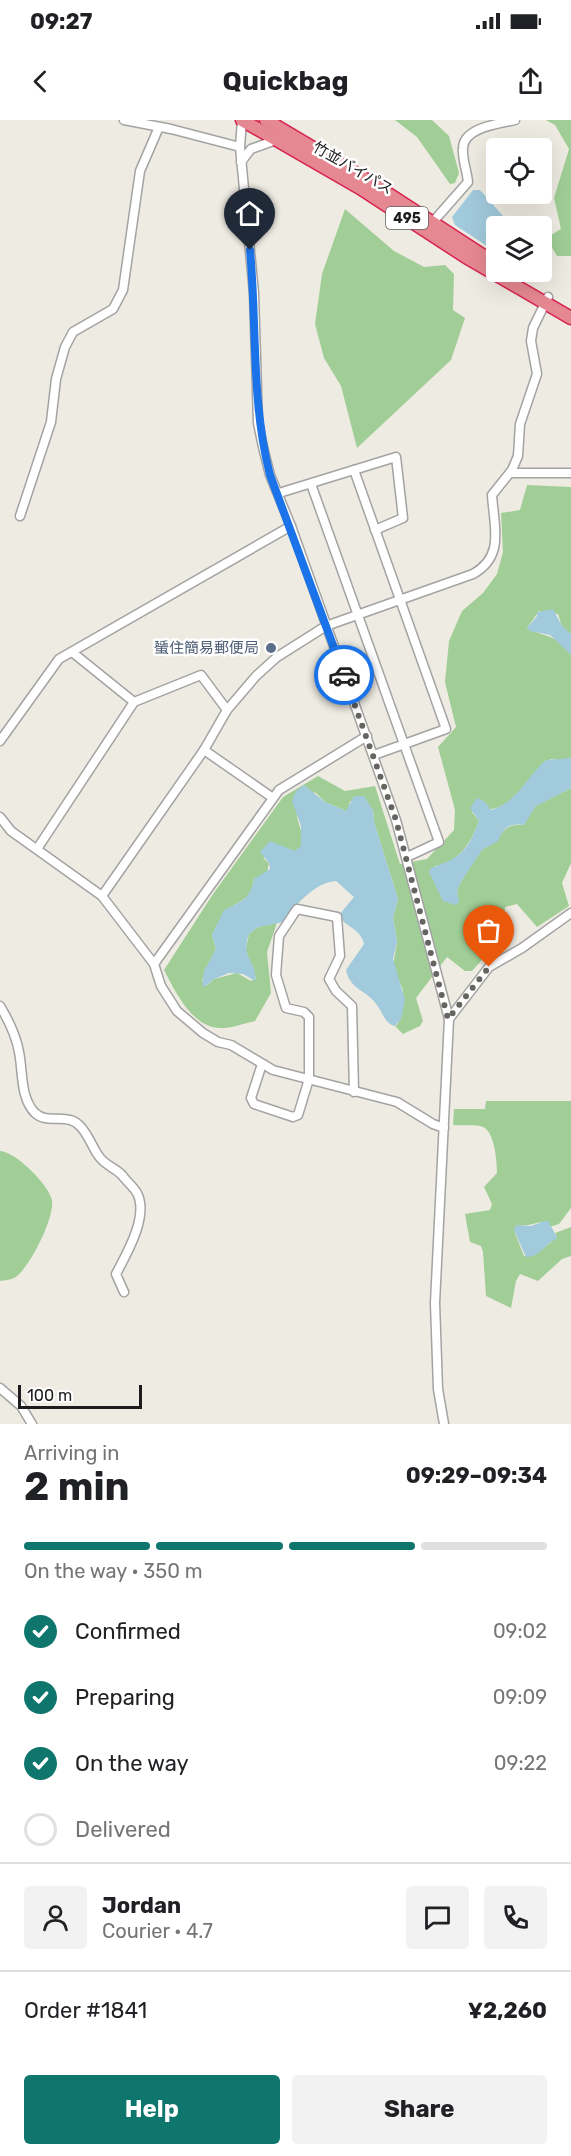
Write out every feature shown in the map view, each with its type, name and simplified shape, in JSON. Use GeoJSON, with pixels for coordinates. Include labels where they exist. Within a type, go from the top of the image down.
{"type":"FeatureCollection","features":[{"type":"Feature","properties":{"kind":"highway","name":"竹並バイパス"},"geometry":{"type":"LineString","coordinates":[[242,120],[360,188],[571,318]]}},
{"type":"Feature","properties":{"kind":"highway","name":"竹並バイパス"},"geometry":{"type":"LineString","coordinates":[[266,120],[486,258]]}},
{"type":"Feature","properties":{"kind":"highway","name":"竹並バイパス"},"geometry":{"type":"LineString","coordinates":[[521,282],[546,301],[571,309]]}},
{"type":"Feature","properties":{"kind":"street"},"geometry":{"type":"LineString","coordinates":[[124,120],[159,127],[172,124],[240,147]]}},
{"type":"Feature","properties":{"kind":"street"},"geometry":{"type":"LineString","coordinates":[[242,120],[240,147],[254,293],[258,423],[270,475],[279,493],[374,755],[407,858],[448,1019],[435,1314],[438,1389],[444,1424]]}},
{"type":"Feature","properties":{"kind":"street"},"geometry":{"type":"LineString","coordinates":[[432,223],[468,182],[463,147],[467,139],[476,130],[515,120]]}},
{"type":"Feature","properties":{"kind":"street"},"geometry":{"type":"LineString","coordinates":[[20,516],[51,422],[56,379],[64,347],[73,332],[113,309],[123,290],[140,171],[159,127]]}},
{"type":"Feature","properties":{"kind":"street"},"geometry":{"type":"LineString","coordinates":[[241,162],[251,149],[276,140]]}},
{"type":"Feature","properties":{"kind":"street"},"geometry":{"type":"LineString","coordinates":[[102,896],[204,750],[227,710],[256,676],[277,657],[326,626],[473,574],[488,566],[494,552],[492,495],[510,473],[518,456],[520,424],[537,374],[531,342],[532,328],[546,301]]}},
{"type":"Feature","properties":{"kind":"street"},"geometry":{"type":"LineString","coordinates":[[279,493],[396,457],[404,518],[375,530]]}},
{"type":"Feature","properties":{"kind":"street"},"geometry":{"type":"LineString","coordinates":[[354,470],[446,729],[374,755]]}},
{"type":"Feature","properties":{"kind":"street"},"geometry":{"type":"LineString","coordinates":[[510,473],[571,473]]}},
{"type":"Feature","properties":{"kind":"street"},"geometry":{"type":"LineString","coordinates":[[311,484],[440,842],[407,858]]}},
{"type":"Feature","properties":{"kind":"street"},"geometry":{"type":"LineString","coordinates":[[0,741],[60,659],[291,526]]}},
{"type":"Feature","properties":{"kind":"street"},"geometry":{"type":"LineString","coordinates":[[72,652],[134,702]]}},
{"type":"Feature","properties":{"kind":"street"},"geometry":{"type":"LineString","coordinates":[[37,849],[134,702],[201,675],[227,710]]}},
{"type":"Feature","properties":{"kind":"street"},"geometry":{"type":"LineString","coordinates":[[154,964],[279,790],[367,736]]}},
{"type":"Feature","properties":{"kind":"street"},"geometry":{"type":"LineString","coordinates":[[204,750],[273,798]]}},
{"type":"Feature","properties":{"kind":"street"},"geometry":{"type":"LineString","coordinates":[[0,818],[11,831],[102,896],[154,964],[162,986],[177,1011],[203,1033],[285,1074],[397,1102],[433,1124],[444,1128]]}},
{"type":"Feature","properties":{"kind":"street"},"geometry":{"type":"LineString","coordinates":[[262,1064],[251,1098],[254,1104],[292,1117],[298,1114],[309,1079],[309,1017],[304,1012],[286,1008],[276,975],[279,936],[297,909],[337,917],[340,956],[329,979],[336,992],[352,1006],[354,1092]]}},
{"type":"Feature","properties":{"kind":"street"},"geometry":{"type":"LineString","coordinates":[[448,1019],[489,967],[522,948],[571,913]]}},
{"type":"Feature","properties":{"kind":"street"},"geometry":{"type":"LineString","coordinates":[[0,1006],[13,1028],[20,1052],[26,1096],[35,1113],[54,1120],[71,1120],[80,1127],[106,1166],[117,1170],[137,1193],[140,1208],[139,1220],[116,1275],[124,1292]]}},
{"type":"Feature","properties":{"kind":"street"},"geometry":{"type":"LineString","coordinates":[[0,1388],[21,1406],[32,1424]]}},
{"type":"Feature","properties":{"kind":"green space"},"geometry":{"type":"Polygon","coordinates":[[[395,120],[432,120],[449,136],[459,173],[455,183],[450,184],[417,137],[395,120]]]}},
{"type":"Feature","properties":{"kind":"green space"},"geometry":{"type":"Polygon","coordinates":[[[546,120],[571,120],[571,256],[557,256],[552,248],[552,234],[561,229],[554,198],[569,149],[555,125],[546,120]]]}},
{"type":"Feature","properties":{"kind":"green space"},"geometry":{"type":"Polygon","coordinates":[[[345,209],[394,251],[424,267],[445,265],[454,274],[453,310],[465,318],[451,360],[357,448],[341,386],[324,358],[315,324],[322,274],[345,209]]]}},
{"type":"Feature","properties":{"kind":"green space"},"geometry":{"type":"Polygon","coordinates":[[[527,485],[571,487],[571,634],[562,627],[558,614],[539,611],[527,628],[555,639],[571,655],[571,758],[551,759],[507,803],[496,808],[472,812],[479,821],[468,844],[451,860],[435,866],[439,893],[458,895],[457,890],[462,880],[482,850],[509,827],[524,825],[535,806],[571,788],[571,863],[562,883],[569,906],[537,927],[517,904],[505,907],[504,935],[472,971],[465,971],[447,957],[416,998],[423,1021],[420,1026],[403,1034],[395,1026],[398,1024],[403,990],[393,966],[397,942],[393,917],[398,899],[374,822],[373,810],[350,801],[348,811],[346,811],[325,802],[315,792],[297,817],[303,838],[301,847],[296,851],[263,858],[269,863],[267,873],[254,879],[250,893],[222,916],[212,935],[216,949],[202,980],[207,985],[214,979],[237,973],[251,981],[256,978],[245,953],[249,934],[258,927],[277,923],[267,952],[271,993],[255,1021],[223,1028],[203,1023],[186,1008],[164,970],[213,894],[283,797],[318,776],[345,791],[375,786],[400,864],[427,859],[454,830],[455,810],[438,747],[456,727],[445,682],[449,641],[462,611],[483,593],[497,574],[503,552],[501,513],[520,510],[527,485]]]}},
{"type":"Feature","properties":{"kind":"green space"},"geometry":{"type":"Polygon","coordinates":[[[486,1101],[571,1101],[571,1208],[559,1224],[550,1227],[548,1222],[516,1225],[515,1233],[524,1256],[545,1247],[557,1237],[555,1233],[571,1227],[571,1256],[562,1259],[538,1281],[520,1274],[516,1281],[511,1308],[486,1296],[483,1252],[481,1246],[470,1242],[465,1214],[490,1210],[492,1204],[484,1187],[497,1173],[493,1141],[483,1127],[453,1125],[454,1109],[485,1109],[486,1101]]]}},
{"type":"Feature","properties":{"kind":"green space"},"geometry":{"type":"Polygon","coordinates":[[[0,1151],[14,1157],[38,1178],[49,1193],[52,1208],[40,1242],[27,1265],[14,1278],[0,1281],[0,1151]]]}},
{"type":"Feature","properties":{"kind":"water"},"geometry":{"type":"Polygon","coordinates":[[[473,190],[480,190],[486,197],[486,204],[492,204],[503,216],[486,216],[486,245],[455,225],[452,217],[473,190]]]}},
{"type":"Feature","properties":{"kind":"water"},"geometry":{"type":"Polygon","coordinates":[[[553,609],[562,626],[571,634],[571,655],[550,635],[530,631],[527,628],[537,616],[537,612],[553,609]]]}},
{"type":"Feature","properties":{"kind":"water"},"geometry":{"type":"Polygon","coordinates":[[[571,758],[571,788],[536,806],[524,825],[511,825],[505,829],[498,841],[482,850],[462,880],[457,890],[459,902],[456,905],[443,901],[429,872],[431,868],[456,857],[471,840],[479,821],[470,808],[477,798],[484,801],[491,810],[515,795],[546,760],[571,758]]]}},
{"type":"Feature","properties":{"kind":"water"},"geometry":{"type":"Polygon","coordinates":[[[304,785],[325,802],[346,811],[354,796],[364,796],[373,810],[374,822],[398,899],[393,917],[397,942],[393,959],[405,1000],[401,1019],[395,1026],[386,1021],[373,1000],[355,986],[348,977],[346,970],[364,944],[357,932],[340,918],[340,914],[354,897],[336,881],[328,882],[313,890],[299,902],[284,922],[258,927],[249,934],[247,949],[254,969],[255,981],[243,974],[229,973],[202,986],[204,971],[216,949],[212,935],[224,910],[244,899],[254,879],[270,869],[269,863],[260,852],[270,841],[295,851],[301,846],[301,826],[292,801],[296,791],[304,785]]]}},
{"type":"Feature","properties":{"kind":"water"},"geometry":{"type":"Polygon","coordinates":[[[548,1221],[556,1239],[539,1253],[526,1257],[514,1230],[516,1225],[531,1226],[548,1221]]]}},
{"type":"Feature","properties":{"kind":"way so far"},"geometry":{"type":"LineString","coordinates":[[344,675],[396,820],[448,1019],[489,967]]}},
{"type":"Feature","properties":{"kind":"place","name":"蜑住簡易郵便局"},"geometry":{"type":"Point","coordinates":[271,648]}},
{"type":"Feature","properties":{"kind":"route"},"geometry":{"type":"LineString","coordinates":[[250,250],[254,293],[258,423],[263,447],[270,475],[285,509],[344,675]]}}]}
